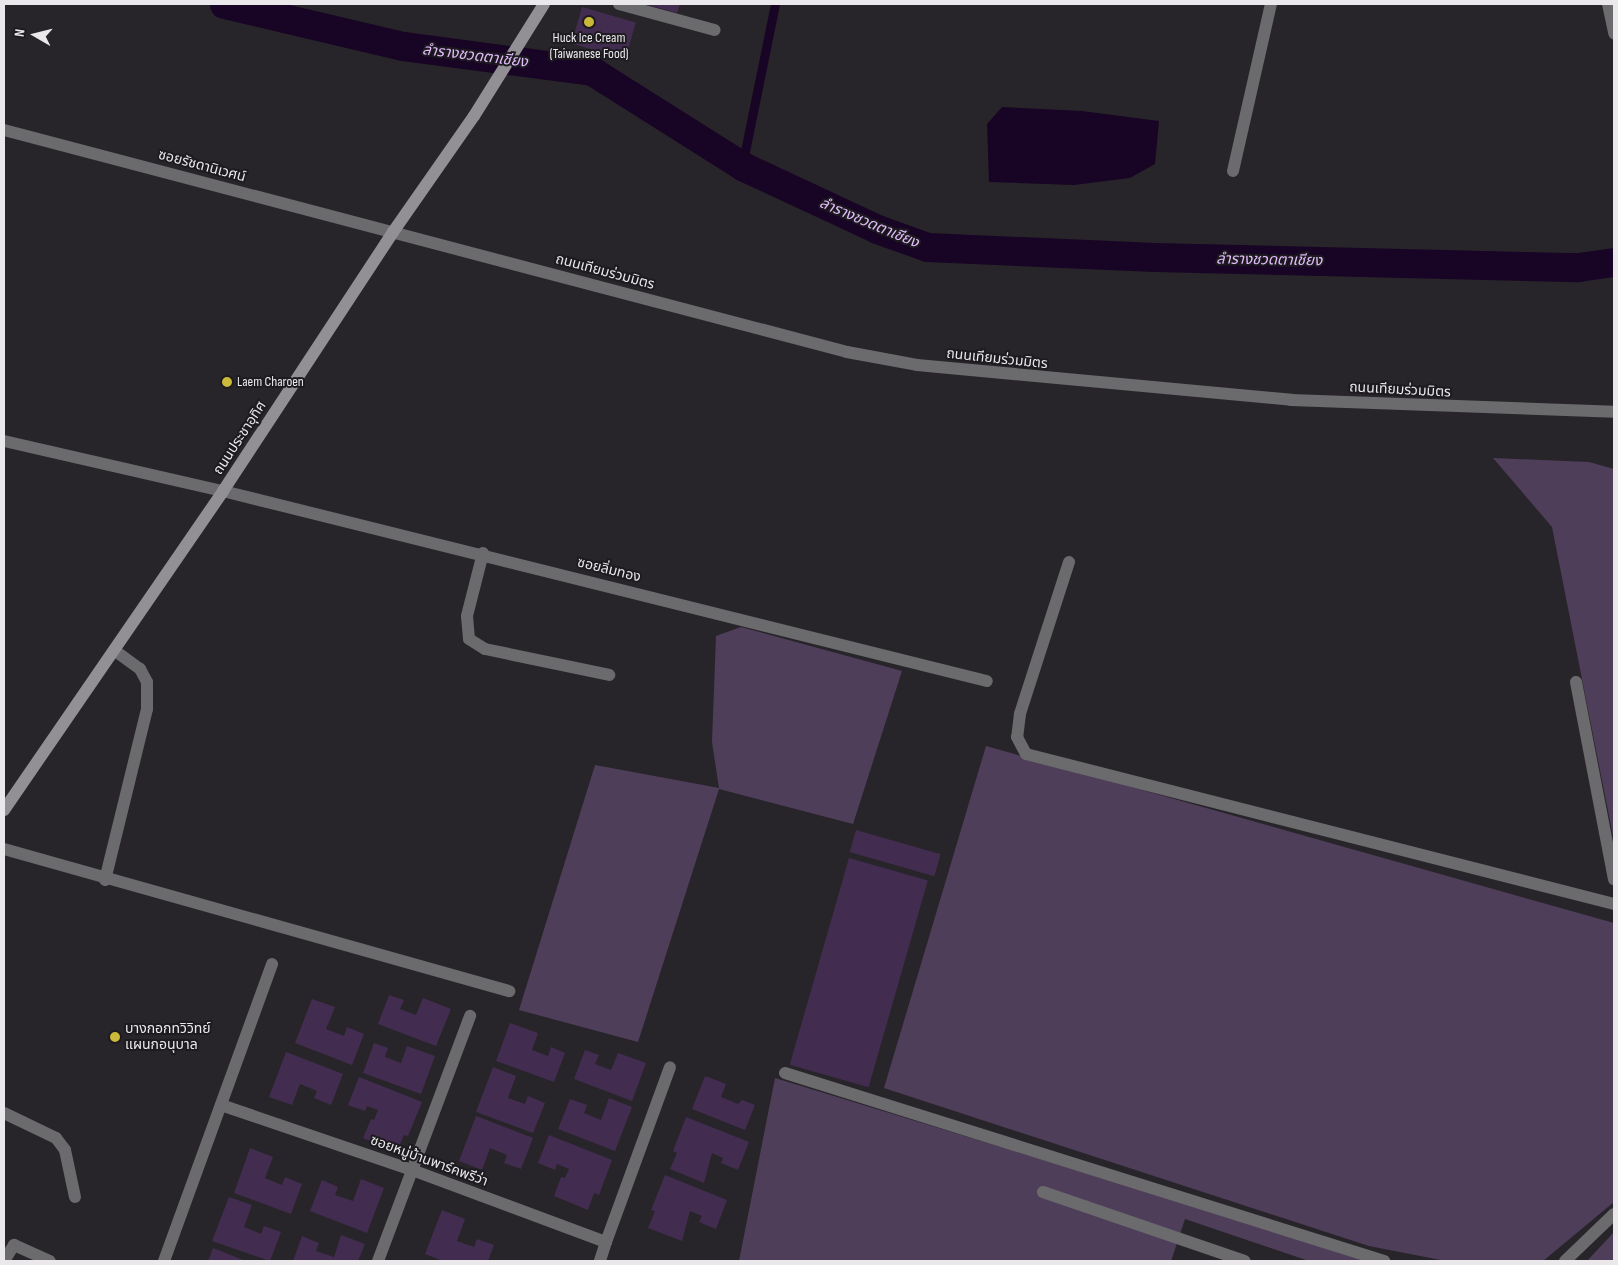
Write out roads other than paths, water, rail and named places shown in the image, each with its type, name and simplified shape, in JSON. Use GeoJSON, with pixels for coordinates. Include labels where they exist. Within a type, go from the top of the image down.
{"type":"FeatureCollection","features":[{"type":"Feature","properties":{"kind":"main road","name":"ถนนประชาอุทิศ"},"geometry":{"type":"LineString","coordinates":[[4,810],[223,491],[393,232],[474,116],[544,4]]}},
{"type":"Feature","properties":{"kind":"street"},"geometry":{"type":"LineString","coordinates":[[619,4],[715,30]]}},
{"type":"Feature","properties":{"kind":"street"},"geometry":{"type":"LineString","coordinates":[[1233,171],[1271,4]]}},
{"type":"Feature","properties":{"kind":"street"},"geometry":{"type":"LineString","coordinates":[[1608,4],[1614,33]]}},
{"type":"Feature","properties":{"kind":"street","name":"ซอยรัชดานิเวศน์"},"geometry":{"type":"LineString","coordinates":[[4,130],[393,232]]}},
{"type":"Feature","properties":{"kind":"street","name":"ถนนเทียมร่วมมิตร"},"geometry":{"type":"LineString","coordinates":[[393,232],[847,352],[917,365],[1290,400],[1614,412]]}},
{"type":"Feature","properties":{"kind":"street","name":"ซอยลิ่มทอง"},"geometry":{"type":"LineString","coordinates":[[4,441],[483,553],[988,681]]}},
{"type":"Feature","properties":{"kind":"street"},"geometry":{"type":"LineString","coordinates":[[483,553],[467,616],[469,639],[485,650],[609,675]]}},
{"type":"Feature","properties":{"kind":"street"},"geometry":{"type":"LineString","coordinates":[[1069,562],[1020,714],[1017,737],[1026,754],[1614,904]]}},
{"type":"Feature","properties":{"kind":"street"},"geometry":{"type":"LineString","coordinates":[[105,880],[147,709],[147,682],[140,669],[114,650]]}},
{"type":"Feature","properties":{"kind":"street"},"geometry":{"type":"LineString","coordinates":[[1576,682],[1614,879]]}},
{"type":"Feature","properties":{"kind":"street"},"geometry":{"type":"LineString","coordinates":[[4,849],[105,880],[509,991]]}},
{"type":"Feature","properties":{"kind":"street"},"geometry":{"type":"LineString","coordinates":[[164,1261],[272,964]]}},
{"type":"Feature","properties":{"kind":"street"},"geometry":{"type":"LineString","coordinates":[[378,1261],[470,1016]]}},
{"type":"Feature","properties":{"kind":"street"},"geometry":{"type":"LineString","coordinates":[[600,1261],[670,1067]]}},
{"type":"Feature","properties":{"kind":"street"},"geometry":{"type":"LineString","coordinates":[[785,1073],[1384,1261]]}},
{"type":"Feature","properties":{"kind":"street","name":"ซอยหมู่บ้านพาร์คพรีว่า"},"geometry":{"type":"LineString","coordinates":[[221,1105],[412,1170],[606,1242]]}},
{"type":"Feature","properties":{"kind":"street"},"geometry":{"type":"LineString","coordinates":[[4,1113],[56,1138],[65,1150],[75,1197]]}},
{"type":"Feature","properties":{"kind":"street"},"geometry":{"type":"LineString","coordinates":[[1043,1192],[1245,1261]]}},
{"type":"Feature","properties":{"kind":"street"},"geometry":{"type":"LineString","coordinates":[[1565,1261],[1614,1214]]}},
{"type":"Feature","properties":{"kind":"street"},"geometry":{"type":"LineString","coordinates":[[4,1261],[14,1245],[50,1261]]}},
{"type":"Feature","properties":{"kind":"waterway","name":"ลำรางชวดตาเชียง"},"geometry":{"type":"LineString","coordinates":[[224,4],[403,46],[592,71],[742,166],[877,229],[927,247],[1155,257],[1578,267],[1614,262]]}},
{"type":"Feature","properties":{"kind":"waterway"},"geometry":{"type":"LineString","coordinates":[[742,166],[775,4]]}},
{"type":"Feature","properties":{"kind":"place","name":"Huck Ice Cream (Taiwanese Food)"},"geometry":{"type":"Point","coordinates":[589,22]}},
{"type":"Feature","properties":{"kind":"place","name":"Laem Charoen"},"geometry":{"type":"Point","coordinates":[227,382]}},
{"type":"Feature","properties":{"kind":"place","name":"บางกอกทวิวิทย์ แผนกอนุบาล"},"geometry":{"type":"Point","coordinates":[115,1037]}}]}
